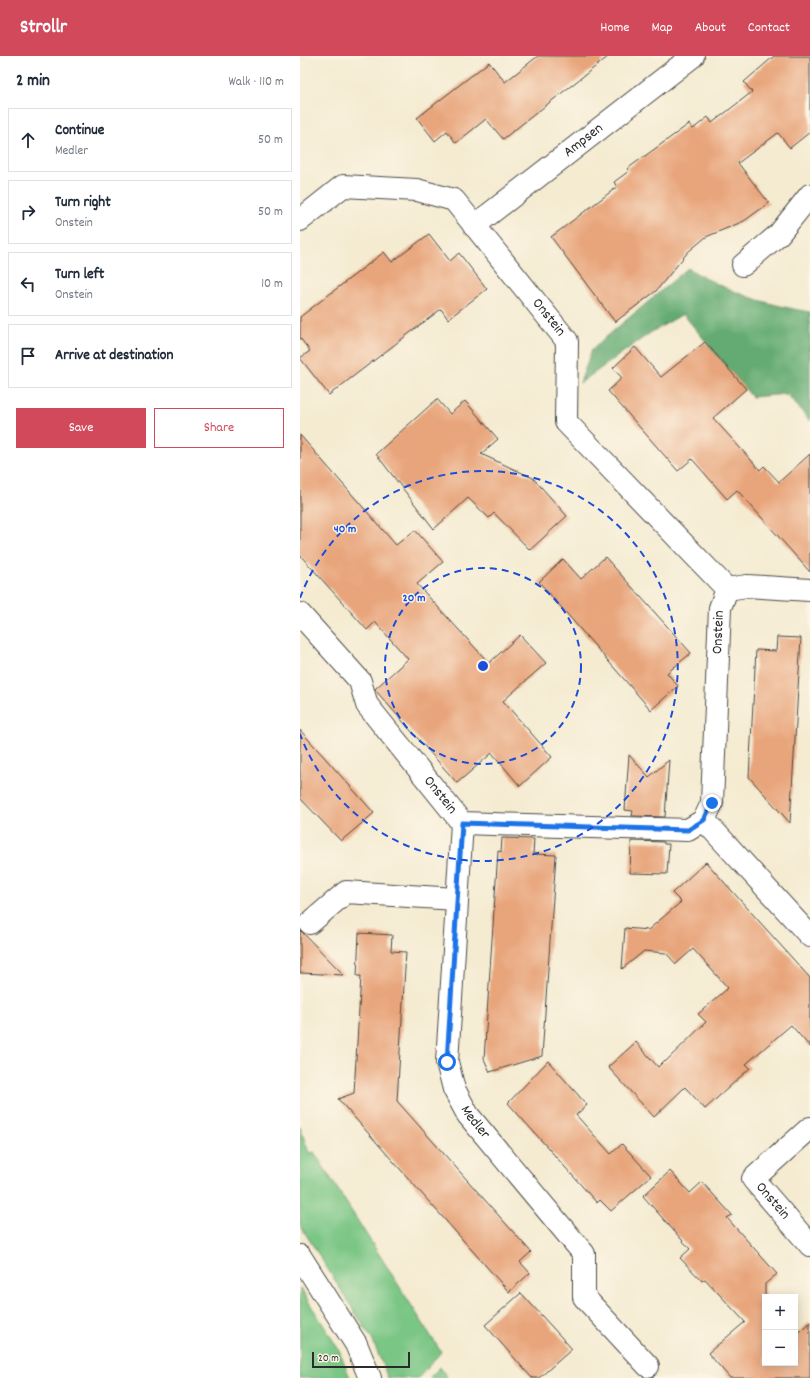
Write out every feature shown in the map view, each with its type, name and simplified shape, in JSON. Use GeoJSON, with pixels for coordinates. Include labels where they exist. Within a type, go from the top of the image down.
{"type":"FeatureCollection","features":[{"type":"Feature","properties":{"kind":"street","name":"Ampsen"},"geometry":{"type":"LineString","coordinates":[[474,226],[693,56]]}},
{"type":"Feature","properties":{"kind":"street","name":"Onstein"},"geometry":{"type":"LineString","coordinates":[[300,220],[343,186],[417,190],[454,200],[567,341],[566,422],[727,588],[720,608],[712,803],[704,820],[688,830],[462,823],[367,705],[360,682],[300,614]]}},
{"type":"Feature","properties":{"kind":"street"},"geometry":{"type":"LineString","coordinates":[[743,265],[779,234],[810,195]]}},
{"type":"Feature","properties":{"kind":"street"},"geometry":{"type":"LineString","coordinates":[[727,588],[747,586],[810,590]]}},
{"type":"Feature","properties":{"kind":"street"},"geometry":{"type":"LineString","coordinates":[[704,820],[810,936]]}},
{"type":"Feature","properties":{"kind":"street","name":"Medler"},"geometry":{"type":"LineString","coordinates":[[462,823],[456,899],[447,1062],[454,1089],[468,1115],[584,1254],[584,1297],[648,1366]]}},
{"type":"Feature","properties":{"kind":"street"},"geometry":{"type":"LineString","coordinates":[[310,922],[346,892],[456,899]]}},
{"type":"Feature","properties":{"kind":"street","name":"Onstein"},"geometry":{"type":"LineString","coordinates":[[810,1128],[753,1179],[810,1245]]}},
{"type":"Feature","properties":{"kind":"street"},"geometry":{"type":"LineString","coordinates":[[300,1256],[356,1344],[370,1378]]}},
{"type":"Feature","properties":{"kind":"green space"},"geometry":{"type":"Polygon","coordinates":[[[688,268],[717,284],[747,296],[810,312],[810,349],[808,349],[810,351],[810,421],[787,394],[752,397],[683,314],[650,333],[580,383],[592,349],[688,268]]]}},
{"type":"Feature","properties":{"kind":"green space"},"geometry":{"type":"Polygon","coordinates":[[[300,1127],[309,1153],[314,1152],[441,1352],[418,1378],[388,1378],[372,1339],[300,1225],[300,1127]]]}},
{"type":"Feature","properties":{"kind":"green space"},"geometry":{"type":"Polygon","coordinates":[[[300,1288],[339,1350],[350,1378],[300,1378],[300,1288]]]}},
{"type":"Feature","properties":{"kind":"green space"},"geometry":{"type":"Polygon","coordinates":[[[440,1367],[447,1378],[429,1378],[440,1367]]]}},
{"type":"Feature","properties":{"kind":"building"},"geometry":{"type":"Polygon","coordinates":[[[538,56],[609,56],[503,139],[486,119],[456,143],[447,131],[435,141],[417,118],[489,62],[505,82],[538,56]]]}},
{"type":"Feature","properties":{"kind":"building"},"geometry":{"type":"Polygon","coordinates":[[[774,56],[810,56],[810,132],[790,148],[778,133],[738,163],[769,203],[744,221],[706,237],[688,252],[656,291],[615,322],[551,237],[617,187],[614,182],[629,171],[627,169],[689,124],[693,129],[708,117],[712,123],[752,92],[744,82],[774,56]]]}},
{"type":"Feature","properties":{"kind":"building"},"geometry":{"type":"Polygon","coordinates":[[[429,234],[450,261],[459,253],[487,289],[448,319],[441,309],[329,395],[300,358],[310,351],[300,338],[300,317],[384,252],[392,262],[429,234]]]}},
{"type":"Feature","properties":{"kind":"building"},"geometry":{"type":"Polygon","coordinates":[[[705,342],[746,389],[713,418],[760,470],[764,466],[779,482],[810,454],[810,572],[737,490],[727,499],[692,459],[678,471],[608,391],[622,378],[613,368],[635,347],[661,377],[705,342]]]}},
{"type":"Feature","properties":{"kind":"building"},"geometry":{"type":"Polygon","coordinates":[[[437,399],[450,414],[465,401],[498,439],[481,454],[533,478],[567,516],[530,550],[494,513],[489,518],[468,498],[434,529],[376,454],[437,399]]]}},
{"type":"Feature","properties":{"kind":"building"},"geometry":{"type":"Polygon","coordinates":[[[300,435],[396,545],[415,530],[443,562],[417,584],[489,663],[520,635],[546,663],[503,701],[552,757],[520,786],[492,753],[457,783],[376,691],[375,689],[408,659],[375,622],[367,630],[300,555],[300,435]]]}},
{"type":"Feature","properties":{"kind":"building"},"geometry":{"type":"Polygon","coordinates":[[[605,557],[691,653],[667,673],[678,686],[651,710],[539,582],[563,559],[581,579],[605,557]]]}},
{"type":"Feature","properties":{"kind":"building"},"geometry":{"type":"Polygon","coordinates":[[[777,637],[801,638],[790,823],[749,777],[756,650],[776,651],[777,637]]]}},
{"type":"Feature","properties":{"kind":"building"},"geometry":{"type":"Polygon","coordinates":[[[300,730],[374,813],[341,841],[300,798],[300,730]]]}},
{"type":"Feature","properties":{"kind":"building"},"geometry":{"type":"Polygon","coordinates":[[[629,755],[649,777],[669,760],[665,817],[632,816],[633,811],[625,810],[629,755]]]}},
{"type":"Feature","properties":{"kind":"building"},"geometry":{"type":"Polygon","coordinates":[[[502,838],[534,839],[533,854],[556,855],[542,1056],[490,1072],[484,1059],[498,851],[501,852],[502,838]]]}},
{"type":"Feature","properties":{"kind":"building"},"geometry":{"type":"Polygon","coordinates":[[[631,841],[664,842],[664,844],[669,844],[667,874],[630,873],[631,841]]]}},
{"type":"Feature","properties":{"kind":"building"},"geometry":{"type":"Polygon","coordinates":[[[706,862],[810,978],[810,1047],[791,1025],[746,1064],[750,1068],[705,1109],[685,1087],[654,1117],[608,1067],[636,1042],[658,1067],[706,1022],[698,1014],[728,988],[693,949],[676,964],[666,953],[644,951],[622,969],[625,928],[648,930],[681,902],[672,893],[706,862]]]}},
{"type":"Feature","properties":{"kind":"building"},"geometry":{"type":"Polygon","coordinates":[[[300,930],[301,931],[344,975],[300,973],[300,930]]]}},
{"type":"Feature","properties":{"kind":"building"},"geometry":{"type":"Polygon","coordinates":[[[359,933],[392,935],[391,951],[406,952],[397,1101],[531,1252],[520,1262],[530,1273],[509,1292],[338,1099],[354,1093],[361,976],[357,976],[359,933]]]}},
{"type":"Feature","properties":{"kind":"building"},"geometry":{"type":"Polygon","coordinates":[[[548,1061],[587,1105],[576,1115],[611,1154],[622,1144],[651,1176],[611,1211],[600,1200],[597,1203],[508,1103],[548,1061]]]}},
{"type":"Feature","properties":{"kind":"building"},"geometry":{"type":"Polygon","coordinates":[[[670,1171],[690,1193],[702,1182],[732,1215],[727,1218],[777,1274],[765,1284],[765,1294],[762,1294],[762,1366],[798,1366],[798,1332],[810,1322],[810,1378],[730,1378],[708,1353],[745,1322],[705,1279],[702,1281],[680,1258],[690,1249],[643,1196],[670,1171]]]}},
{"type":"Feature","properties":{"kind":"building"},"geometry":{"type":"Polygon","coordinates":[[[521,1293],[572,1349],[539,1378],[532,1378],[485,1325],[521,1293]]]}},
{"type":"Feature","properties":{"kind":"route"},"geometry":{"type":"LineString","coordinates":[[447,1062],[456,899],[462,823],[688,830],[704,820],[712,803]]}}]}
